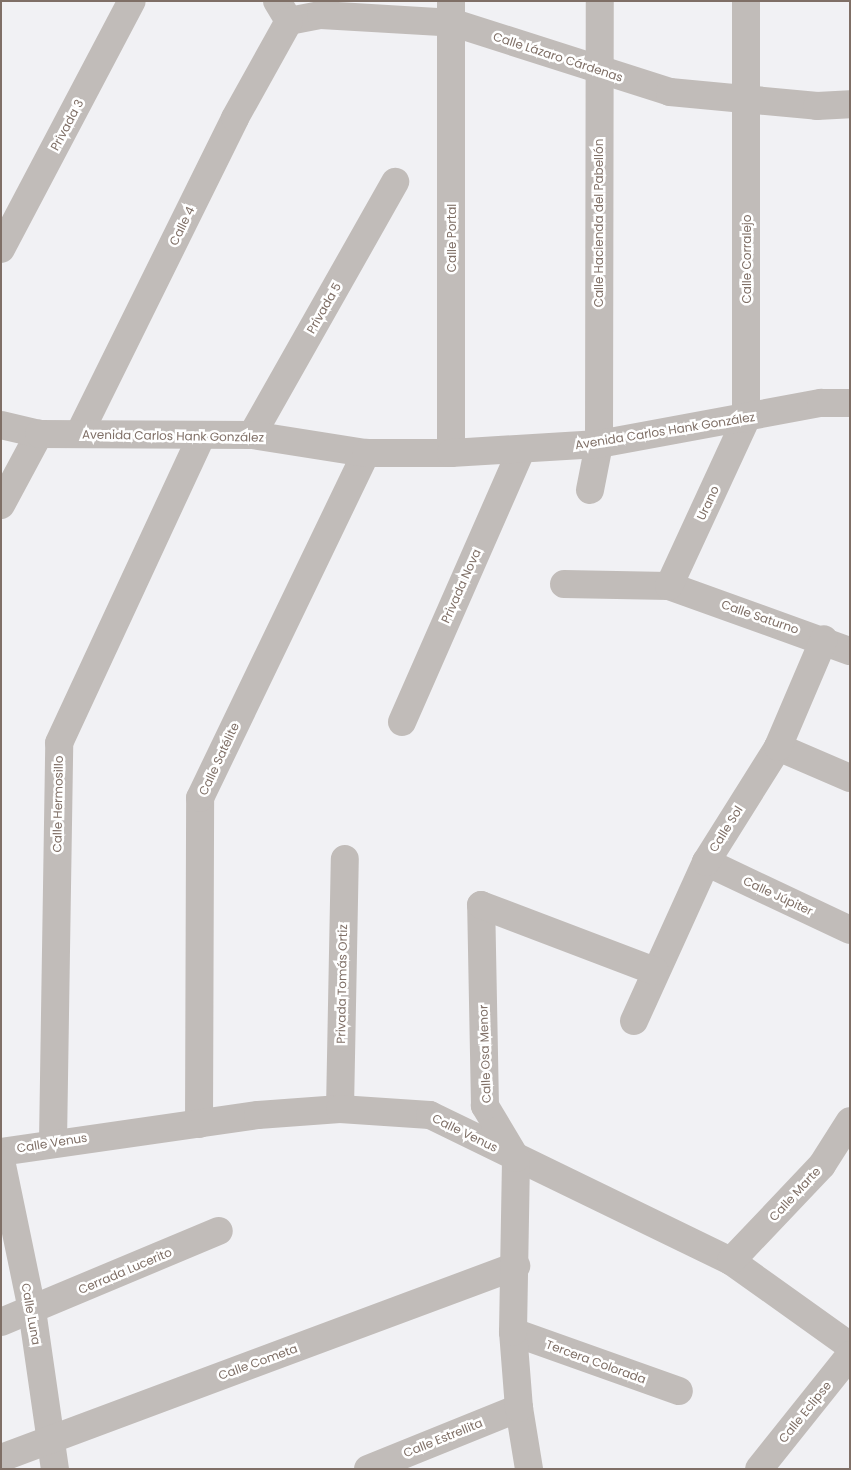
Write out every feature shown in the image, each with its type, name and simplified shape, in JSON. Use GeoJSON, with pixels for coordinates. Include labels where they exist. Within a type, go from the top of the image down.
{"type":"FeatureCollection","features":[{"type":"Feature","properties":{"kind":"street","name":"Privada 3"},"geometry":{"type":"LineString","coordinates":[[1,249],[132,1]]}},
{"type":"Feature","properties":{"kind":"street","name":"Calle Hacienda del Pabellón"},"geometry":{"type":"LineString","coordinates":[[590,490],[599,444],[600,1]]}},
{"type":"Feature","properties":{"kind":"street","name":"Calle Corralejo"},"geometry":{"type":"LineString","coordinates":[[746,1],[746,419]]}},
{"type":"Feature","properties":{"kind":"street","name":"Calle Lázaro Cárdenas"},"geometry":{"type":"LineString","coordinates":[[283,11],[321,16],[453,12],[600,72],[670,92],[747,100],[850,104]]}},
{"type":"Feature","properties":{"kind":"street","name":"Calle 4"},"geometry":{"type":"LineString","coordinates":[[79,434],[235,118],[283,11]]}},
{"type":"Feature","properties":{"kind":"street","name":"Calle Portal"},"geometry":{"type":"LineString","coordinates":[[451,454],[453,12]]}},
{"type":"Feature","properties":{"kind":"street","name":"Privada 5"},"geometry":{"type":"LineString","coordinates":[[252,435],[396,182]]}},
{"type":"Feature","properties":{"kind":"street","name":"Avenida Carlos Hank González"},"geometry":{"type":"LineString","coordinates":[[1,425],[39,434],[201,437],[252,435],[366,454],[451,454],[521,451],[599,444],[746,419],[821,403],[850,403]]}},
{"type":"Feature","properties":{"kind":"street","name":"Urano"},"geometry":{"type":"LineString","coordinates":[[669,586],[746,419]]}},
{"type":"Feature","properties":{"kind":"street"},"geometry":{"type":"LineString","coordinates":[[1,504],[39,434]]}},
{"type":"Feature","properties":{"kind":"street","name":"Calle Hermosillo"},"geometry":{"type":"LineString","coordinates":[[53,1142],[58,743],[201,437]]}},
{"type":"Feature","properties":{"kind":"street","name":"Privada Nova"},"geometry":{"type":"LineString","coordinates":[[402,722],[521,451]]}},
{"type":"Feature","properties":{"kind":"street","name":"Calle Satélite"},"geometry":{"type":"LineString","coordinates":[[199,1124],[200,798],[366,454]]}},
{"type":"Feature","properties":{"kind":"street","name":"Calle Saturno"},"geometry":{"type":"LineString","coordinates":[[564,584],[669,586],[824,639],[850,651]]}},
{"type":"Feature","properties":{"kind":"street","name":"Calle Sol"},"geometry":{"type":"LineString","coordinates":[[634,1022],[654,971],[706,862],[778,747],[824,639]]}},
{"type":"Feature","properties":{"kind":"street"},"geometry":{"type":"LineString","coordinates":[[778,747],[850,778]]}},
{"type":"Feature","properties":{"kind":"street","name":"Privada Tomás Ortiz"},"geometry":{"type":"LineString","coordinates":[[340,1109],[344,859]]}},
{"type":"Feature","properties":{"kind":"street","name":"Calle Júpiter"},"geometry":{"type":"LineString","coordinates":[[706,862],[850,930]]}},
{"type":"Feature","properties":{"kind":"street","name":"Calle Osa Menor"},"geometry":{"type":"LineString","coordinates":[[516,1158],[485,1106],[481,905],[654,971]]}},
{"type":"Feature","properties":{"kind":"street","name":"Calle Venus"},"geometry":{"type":"LineString","coordinates":[[1,1152],[53,1142],[340,1109],[430,1115],[731,1261],[850,1346]]}},
{"type":"Feature","properties":{"kind":"street","name":"Calle Marte"},"geometry":{"type":"LineString","coordinates":[[731,1261],[822,1165],[850,1121]]}},
{"type":"Feature","properties":{"kind":"street"},"geometry":{"type":"LineString","coordinates":[[516,1158],[516,1266],[513,1332],[519,1408],[529,1469]]}},
{"type":"Feature","properties":{"kind":"street","name":"Calle Luna"},"geometry":{"type":"LineString","coordinates":[[1,1160],[32,1310],[55,1469]]}},
{"type":"Feature","properties":{"kind":"street","name":"Cerrada Lucerito"},"geometry":{"type":"LineString","coordinates":[[1,1322],[219,1231]]}},
{"type":"Feature","properties":{"kind":"street","name":"Calle Cometa"},"geometry":{"type":"LineString","coordinates":[[1,1458],[516,1266]]}},
{"type":"Feature","properties":{"kind":"street","name":"Tercera Colorada"},"geometry":{"type":"LineString","coordinates":[[513,1332],[679,1392]]}},
{"type":"Feature","properties":{"kind":"street","name":"Calle Eclipse"},"geometry":{"type":"LineString","coordinates":[[759,1469],[850,1355]]}},
{"type":"Feature","properties":{"kind":"street","name":"Calle Estrellita"},"geometry":{"type":"LineString","coordinates":[[368,1469],[519,1408]]}}]}
